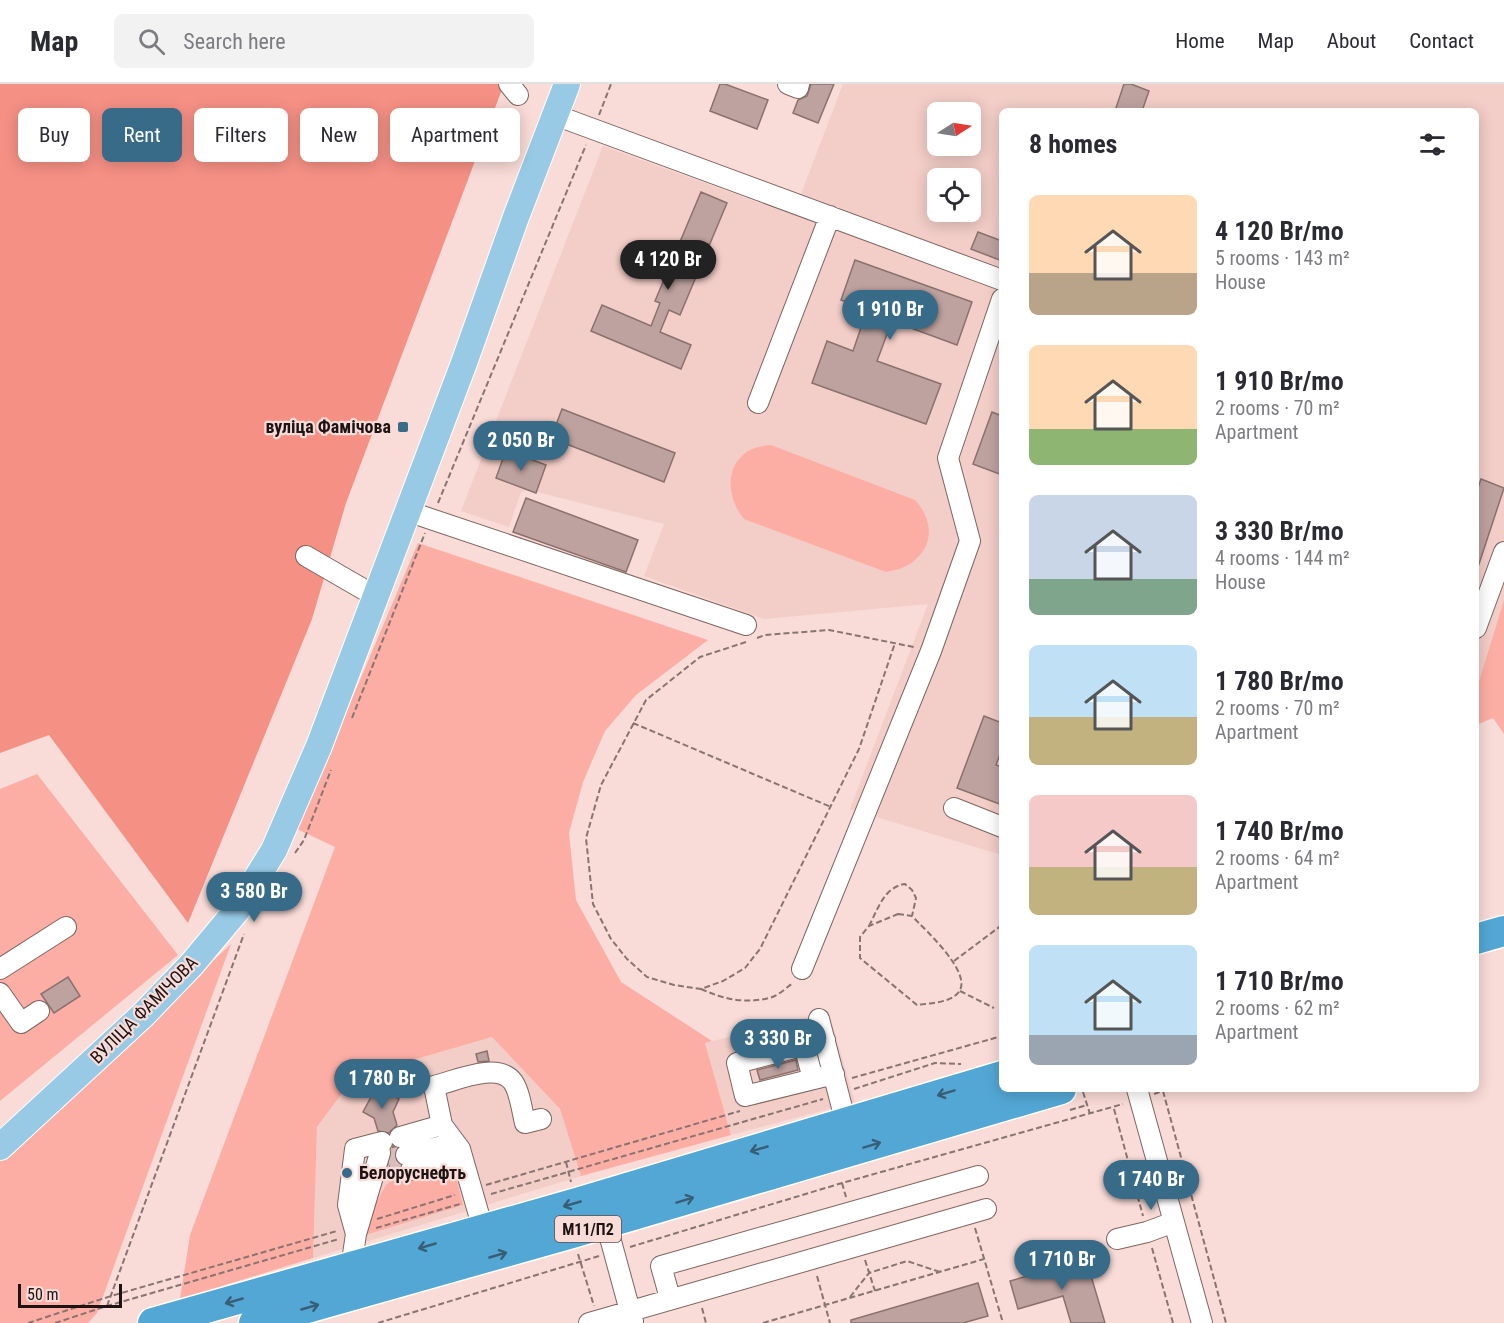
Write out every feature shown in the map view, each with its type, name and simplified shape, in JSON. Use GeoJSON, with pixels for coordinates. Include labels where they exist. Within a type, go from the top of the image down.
{"type":"FeatureCollection","features":[{"type":"Feature","properties":{"kind":"highway"},"geometry":{"type":"LineString","coordinates":[[1479,938],[1504,931]]}},
{"type":"Feature","properties":{"kind":"highway","name":"М11/П2"},"geometry":{"type":"LineString","coordinates":[[153,1323],[351,1268],[999,1077]]}},
{"type":"Feature","properties":{"kind":"highway","name":"М11/П2"},"geometry":{"type":"LineString","coordinates":[[254,1323],[610,1238],[1052,1092]]}},
{"type":"Feature","properties":{"kind":"main road","name":"ВУЛІЦА ФАМІЧОВА"},"geometry":{"type":"LineString","coordinates":[[0,1147],[143,1016],[192,964],[237,910],[274,850],[319,746],[567,84]]}},
{"type":"Feature","properties":{"kind":"street"},"geometry":{"type":"LineString","coordinates":[[788,84],[798,88],[799,84]]}},
{"type":"Feature","properties":{"kind":"street"},"geometry":{"type":"LineString","coordinates":[[555,115],[999,279]]}},
{"type":"Feature","properties":{"kind":"street"},"geometry":{"type":"LineString","coordinates":[[758,403],[830,216]]}},
{"type":"Feature","properties":{"kind":"street"},"geometry":{"type":"LineString","coordinates":[[802,969],[931,651],[969,541],[948,458],[999,308]]}},
{"type":"Feature","properties":{"kind":"street"},"geometry":{"type":"LineString","coordinates":[[407,511],[746,625]]}},
{"type":"Feature","properties":{"kind":"street"},"geometry":{"type":"LineString","coordinates":[[1479,619],[1504,552]]}},
{"type":"Feature","properties":{"kind":"street"},"geometry":{"type":"LineString","coordinates":[[306,556],[375,596]]}},
{"type":"Feature","properties":{"kind":"street"},"geometry":{"type":"LineString","coordinates":[[954,808],[999,826]]}},
{"type":"Feature","properties":{"kind":"street"},"geometry":{"type":"LineString","coordinates":[[0,969],[66,927]]}},
{"type":"Feature","properties":{"kind":"street"},"geometry":{"type":"LineString","coordinates":[[0,993],[21,1023],[39,1011]]}},
{"type":"Feature","properties":{"kind":"street"},"geometry":{"type":"LineString","coordinates":[[819,1019],[846,1123]]}},
{"type":"Feature","properties":{"kind":"street"},"geometry":{"type":"LineString","coordinates":[[825,1040],[736,1063],[745,1096],[813,1079],[836,1083]]}},
{"type":"Feature","properties":{"kind":"street"},"geometry":{"type":"LineString","coordinates":[[804,1045],[813,1079]]}},
{"type":"Feature","properties":{"kind":"street"},"geometry":{"type":"LineString","coordinates":[[483,1229],[460,1149],[442,1125],[434,1086],[491,1071],[505,1074],[514,1083],[525,1122],[541,1119]]}},
{"type":"Feature","properties":{"kind":"street"},"geometry":{"type":"LineString","coordinates":[[1138,1094],[1202,1323]]}},
{"type":"Feature","properties":{"kind":"street"},"geometry":{"type":"LineString","coordinates":[[351,1268],[356,1228],[390,1159],[442,1125]]}},
{"type":"Feature","properties":{"kind":"street"},"geometry":{"type":"LineString","coordinates":[[356,1228],[348,1205],[355,1149],[390,1159],[442,1138],[460,1149]]}},
{"type":"Feature","properties":{"kind":"street"},"geometry":{"type":"LineString","coordinates":[[670,1298],[661,1266],[978,1176]]}},
{"type":"Feature","properties":{"kind":"street"},"geometry":{"type":"LineString","coordinates":[[873,1206],[882,1238]]}},
{"type":"Feature","properties":{"kind":"street"},"geometry":{"type":"LineString","coordinates":[[589,1323],[631,1317],[670,1298],[978,1211]]}},
{"type":"Feature","properties":{"kind":"street"},"geometry":{"type":"LineString","coordinates":[[833,1217],[842,1250]]}},
{"type":"Feature","properties":{"kind":"street"},"geometry":{"type":"LineString","coordinates":[[1117,1239],[1148,1232],[1174,1222]]}},
{"type":"Feature","properties":{"kind":"street"},"geometry":{"type":"LineString","coordinates":[[610,1238],[631,1317]]}},
{"type":"Feature","properties":{"kind":"path"},"geometry":{"type":"LineString","coordinates":[[802,969],[794,983],[771,998],[734,1001],[701,989],[674,985],[647,977],[627,959],[611,939],[593,904],[586,838],[601,784],[645,700],[700,657],[765,636],[829,630],[931,651]]}},
{"type":"Feature","properties":{"kind":"path"},"geometry":{"type":"LineString","coordinates":[[701,989],[723,981],[745,968],[760,949],[859,749],[895,643]]}},
{"type":"Feature","properties":{"kind":"path"},"geometry":{"type":"LineString","coordinates":[[633,723],[831,807]]}},
{"type":"Feature","properties":{"kind":"path"},"geometry":{"type":"LineString","coordinates":[[869,926],[898,914],[912,916],[953,961],[963,981],[956,996],[940,1002],[917,1005],[860,958],[860,937],[869,926],[888,890],[896,885],[905,884],[912,890],[916,898],[912,916]]}},
{"type":"Feature","properties":{"kind":"path"},"geometry":{"type":"LineString","coordinates":[[953,961],[999,927]]}},
{"type":"Feature","properties":{"kind":"path"},"geometry":{"type":"LineString","coordinates":[[107,1305],[245,932]]}},
{"type":"Feature","properties":{"kind":"path"},"geometry":{"type":"LineString","coordinates":[[960,991],[994,1008]]}},
{"type":"Feature","properties":{"kind":"path"},"geometry":{"type":"LineString","coordinates":[[28,1323],[111,1296],[474,1194],[836,1083],[999,1037]]}},
{"type":"Feature","properties":{"kind":"path"},"geometry":{"type":"LineString","coordinates":[[836,1083],[935,1063],[970,1062]]}},
{"type":"Feature","properties":{"kind":"path"},"geometry":{"type":"LineString","coordinates":[[1084,1092],[1090,1114]]}},
{"type":"Feature","properties":{"kind":"path"},"geometry":{"type":"LineString","coordinates":[[378,1323],[610,1238],[842,1183],[1090,1114],[1138,1094],[1155,1092]]}},
{"type":"Feature","properties":{"kind":"path"},"geometry":{"type":"LineString","coordinates":[[1163,1092],[1226,1323]]}},
{"type":"Feature","properties":{"kind":"path"},"geometry":{"type":"LineString","coordinates":[[54,1323],[746,1109]]}},
{"type":"Feature","properties":{"kind":"path"},"geometry":{"type":"LineString","coordinates":[[978,1211],[984,1259],[1003,1323]]}},
{"type":"Feature","properties":{"kind":"path"},"geometry":{"type":"LineString","coordinates":[[812,1258],[830,1323]]}},
{"type":"Feature","properties":{"kind":"path"},"geometry":{"type":"LineString","coordinates":[[763,1323],[984,1259]]}},
{"type":"Feature","properties":{"kind":"path"},"geometry":{"type":"LineString","coordinates":[[848,1298],[869,1273],[907,1262],[940,1272]]}},
{"type":"Feature","properties":{"kind":"shaded area"},"geometry":{"type":"Polygon","coordinates":[[[0,84],[504,84],[495,108],[390,108],[390,162],[475,162],[346,503],[312,619],[188,923],[49,735],[0,753],[0,84]]]}},
{"type":"Feature","properties":{"kind":"shaded area"},"geometry":{"type":"Polygon","coordinates":[[[843,84],[1504,84],[1504,600],[1479,681],[1479,108],[999,108],[999,854],[850,809],[928,604],[764,619],[644,576],[664,524],[529,490],[521,492],[509,527],[461,511],[603,146],[793,215],[843,84]]]}},
{"type":"Feature","properties":{"kind":"shaded area"},"geometry":{"type":"Polygon","coordinates":[[[771,445],[915,500],[928,524],[929,535],[920,555],[900,569],[886,572],[744,519],[734,503],[732,493],[732,475],[735,466],[748,451],[771,445]]]}},
{"type":"Feature","properties":{"kind":"shaded area"},"geometry":{"type":"Polygon","coordinates":[[[418,543],[708,640],[636,695],[605,731],[583,782],[569,833],[576,900],[621,982],[712,1041],[705,1043],[731,1135],[581,1176],[560,1109],[492,1037],[354,1077],[317,1127],[313,1258],[180,1299],[190,1235],[335,847],[297,829],[418,543]]]}},
{"type":"Feature","properties":{"kind":"shaded area"},"geometry":{"type":"Polygon","coordinates":[[[1504,600],[1504,734],[1493,718],[1479,724],[1479,681],[1504,600]]]}},
{"type":"Feature","properties":{"kind":"shaded area"},"geometry":{"type":"Polygon","coordinates":[[[37,774],[178,955],[0,1101],[0,789],[37,774]]]}},
{"type":"Feature","properties":{"kind":"shaded area"},"geometry":{"type":"Polygon","coordinates":[[[231,944],[97,1313],[88,1323],[0,1323],[0,1159],[231,944]]]}},
{"type":"Feature","properties":{"kind":"shaded area"},"geometry":{"type":"Polygon","coordinates":[[[829,1012],[855,1102],[731,1135],[705,1043],[829,1012]]]}},
{"type":"Feature","properties":{"kind":"shaded area"},"geometry":{"type":"Polygon","coordinates":[[[492,1037],[560,1109],[581,1176],[313,1258],[317,1127],[354,1077],[492,1037]]]}},
{"type":"Feature","properties":{"kind":"shaded area"},"geometry":{"type":"Polygon","coordinates":[[[452,1168],[463,1205],[362,1236],[364,1225],[386,1185],[394,1178],[411,1173],[452,1168]]]}},
{"type":"Feature","properties":{"kind":"building"},"geometry":{"type":"Polygon","coordinates":[[[720,84],[768,100],[757,129],[710,111],[720,84]]]}},
{"type":"Feature","properties":{"kind":"building"},"geometry":{"type":"Polygon","coordinates":[[[811,84],[834,84],[818,123],[793,113],[798,100],[807,96],[811,84]]]}},
{"type":"Feature","properties":{"kind":"building"},"geometry":{"type":"Polygon","coordinates":[[[1124,84],[1131,84],[1149,91],[1143,108],[1116,108],[1124,84]]]}},
{"type":"Feature","properties":{"kind":"building"},"geometry":{"type":"Polygon","coordinates":[[[701,192],[727,203],[680,315],[669,310],[660,332],[691,345],[681,369],[591,331],[602,305],[651,326],[660,303],[655,301],[701,192]]]}},
{"type":"Feature","properties":{"kind":"building"},"geometry":{"type":"Polygon","coordinates":[[[978,232],[999,240],[999,260],[971,249],[978,232]]]}},
{"type":"Feature","properties":{"kind":"building"},"geometry":{"type":"Polygon","coordinates":[[[855,260],[972,302],[957,345],[892,321],[877,361],[941,384],[926,424],[812,383],[827,341],[853,351],[867,310],[841,300],[855,260]]]}},
{"type":"Feature","properties":{"kind":"building"},"geometry":{"type":"Polygon","coordinates":[[[562,409],[675,453],[664,482],[551,438],[562,409]]]}},
{"type":"Feature","properties":{"kind":"building"},"geometry":{"type":"Polygon","coordinates":[[[992,412],[999,415],[999,474],[973,464],[992,412]]]}},
{"type":"Feature","properties":{"kind":"building"},"geometry":{"type":"Polygon","coordinates":[[[506,450],[546,465],[536,493],[496,478],[506,450]]]}},
{"type":"Feature","properties":{"kind":"building"},"geometry":{"type":"Polygon","coordinates":[[[1481,479],[1504,488],[1479,564],[1479,485],[1481,479]]]}},
{"type":"Feature","properties":{"kind":"building"},"geometry":{"type":"Polygon","coordinates":[[[526,498],[638,540],[626,572],[513,532],[526,498]]]}},
{"type":"Feature","properties":{"kind":"building"},"geometry":{"type":"Polygon","coordinates":[[[984,716],[999,722],[999,757],[996,765],[999,766],[999,804],[957,788],[984,716]]]}},
{"type":"Feature","properties":{"kind":"building"},"geometry":{"type":"Polygon","coordinates":[[[68,977],[80,996],[54,1013],[41,994],[68,977]]]}},
{"type":"Feature","properties":{"kind":"building"},"geometry":{"type":"Polygon","coordinates":[[[487,1051],[489,1061],[478,1062],[476,1054],[487,1051]]]}},
{"type":"Feature","properties":{"kind":"building"},"geometry":{"type":"Polygon","coordinates":[[[796,1060],[798,1070],[760,1080],[757,1070],[796,1060]]]}},
{"type":"Feature","properties":{"kind":"building"},"geometry":{"type":"Polygon","coordinates":[[[377,1086],[399,1099],[393,1112],[397,1125],[389,1133],[378,1131],[374,1118],[363,1112],[377,1086]]]}},
{"type":"Feature","properties":{"kind":"building"},"geometry":{"type":"Polygon","coordinates":[[[393,1146],[396,1148],[394,1157],[400,1165],[401,1176],[394,1178],[389,1164],[393,1146]]]}},
{"type":"Feature","properties":{"kind":"building"},"geometry":{"type":"Polygon","coordinates":[[[1086,1259],[1105,1323],[1071,1323],[1063,1296],[1018,1309],[1010,1281],[1086,1259]]]}},
{"type":"Feature","properties":{"kind":"building"},"geometry":{"type":"Polygon","coordinates":[[[978,1283],[988,1316],[963,1323],[851,1323],[851,1320],[978,1283]]]}},
{"type":"Feature","properties":{"kind":"tunnel"},"geometry":{"type":"LineString","coordinates":[[388,1160],[406,1155]]}},
{"type":"Feature","properties":{"kind":"tunnel"},"geometry":{"type":"LineString","coordinates":[[393,1176],[411,1170]]}},
{"type":"Feature","properties":{"kind":"place","name":"вуліца Фамічова"},"geometry":{"type":"Point","coordinates":[403,427]}},
{"type":"Feature","properties":{"kind":"place","name":"Белоруснефть"},"geometry":{"type":"Point","coordinates":[347,1173]}}]}
